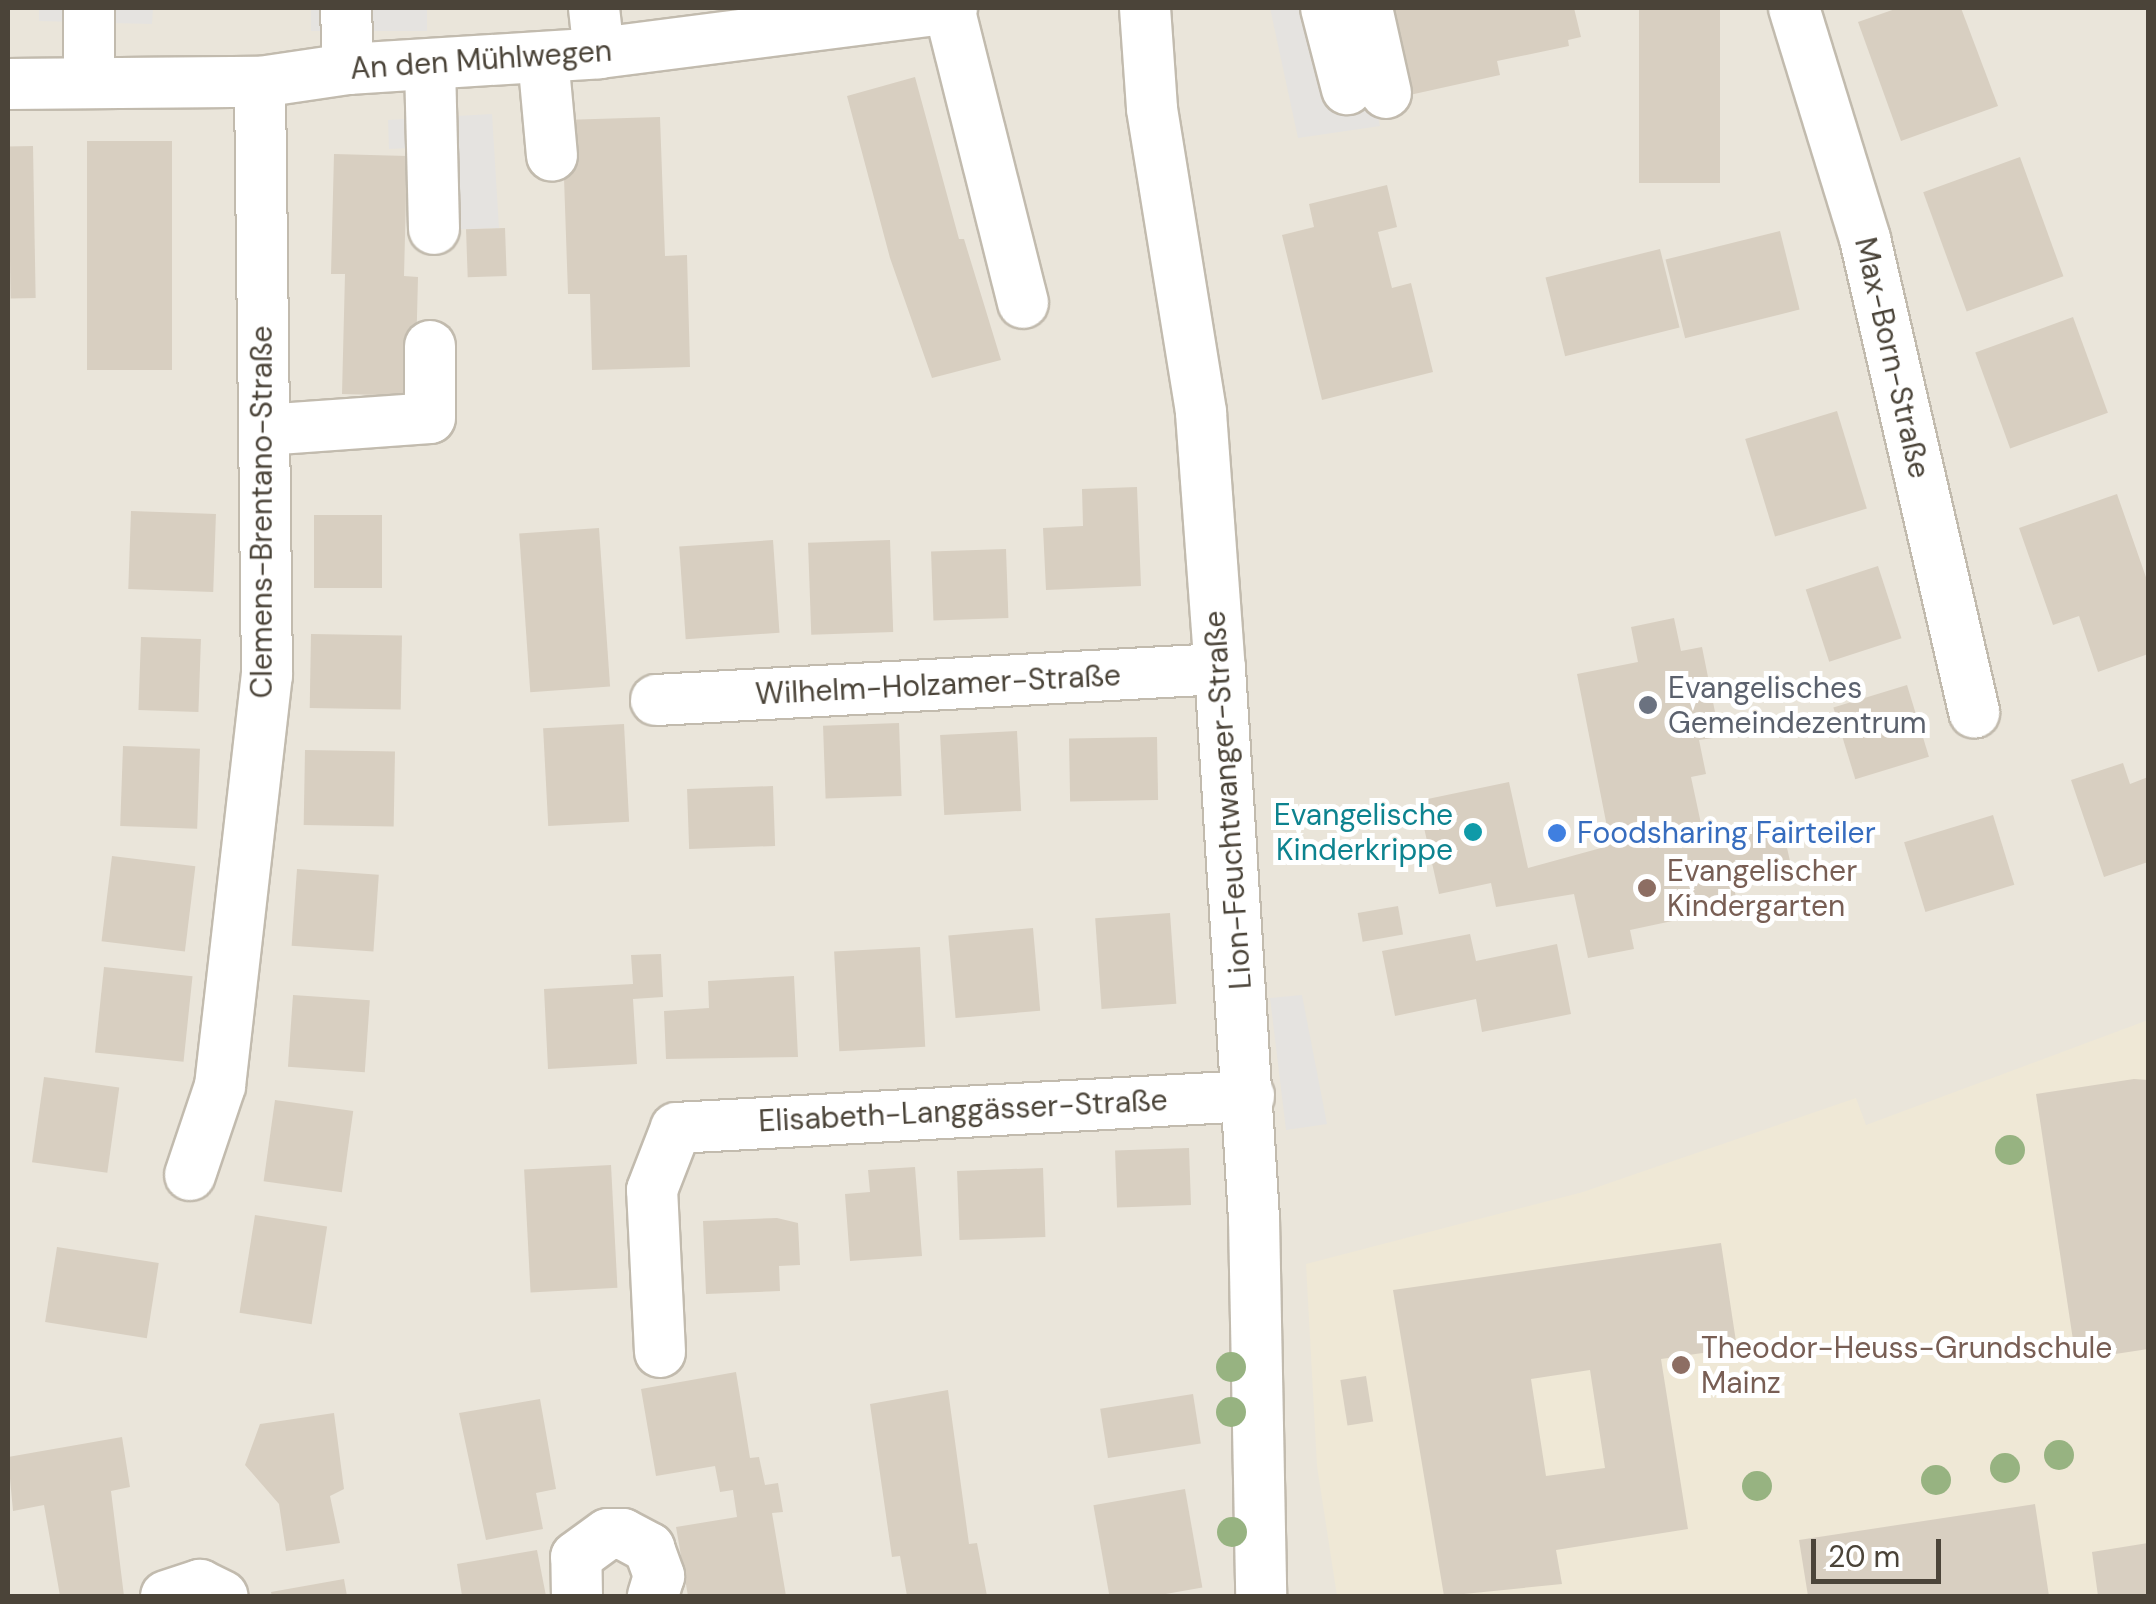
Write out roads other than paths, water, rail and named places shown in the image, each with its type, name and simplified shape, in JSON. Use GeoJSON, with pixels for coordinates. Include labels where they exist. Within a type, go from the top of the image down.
{"type":"FeatureCollection","features":[{"type":"Feature","properties":{"kind":"street"},"geometry":{"type":"LineString","coordinates":[[89,8],[89,83]]}},
{"type":"Feature","properties":{"kind":"street"},"geometry":{"type":"LineString","coordinates":[[346,8],[348,69]]}},
{"type":"Feature","properties":{"kind":"street"},"geometry":{"type":"LineString","coordinates":[[951,8],[1023,303]]}},
{"type":"Feature","properties":{"kind":"street","name":"An den Mühlwegen"},"geometry":{"type":"LineString","coordinates":[[8,84],[260,82],[348,69],[528,58],[596,30],[951,8]]}},
{"type":"Feature","properties":{"kind":"street","name":"Lion-Feuchtwanger-Straße"},"geometry":{"type":"LineString","coordinates":[[1145,8],[1152,110],[1201,413],[1220,669],[1249,1096],[1261,1596]]}},
{"type":"Feature","properties":{"kind":"street"},"geometry":{"type":"LineString","coordinates":[[1326,8],[1366,91],[1367,8]]}},
{"type":"Feature","properties":{"kind":"street","name":"Max-Born-Straße"},"geometry":{"type":"LineString","coordinates":[[1794,8],[1865,240],[1974,713]]}},
{"type":"Feature","properties":{"kind":"street"},"geometry":{"type":"LineString","coordinates":[[528,58],[535,157]]}},
{"type":"Feature","properties":{"kind":"street"},"geometry":{"type":"LineString","coordinates":[[430,65],[434,228]]}},
{"type":"Feature","properties":{"kind":"street","name":"Clemens-Brentano-Straße"},"geometry":{"type":"LineString","coordinates":[[190,1175],[220,1086],[267,676],[260,82]]}},
{"type":"Feature","properties":{"kind":"street"},"geometry":{"type":"LineString","coordinates":[[264,430],[430,418],[430,346]]}},
{"type":"Feature","properties":{"kind":"street","name":"Wilhelm-Holzamer-Straße"},"geometry":{"type":"LineString","coordinates":[[656,700],[1220,669]]}},
{"type":"Feature","properties":{"kind":"street","name":"Elisabeth-Langgässer-Straße"},"geometry":{"type":"LineString","coordinates":[[660,1352],[652,1190],[676,1128],[1249,1096]]}},
{"type":"Feature","properties":{"kind":"street"},"geometry":{"type":"LineString","coordinates":[[577,1596],[576,1557],[595,1538],[623,1534],[649,1548],[656,1562],[653,1596]]}},
{"type":"Feature","properties":{"kind":"street"},"geometry":{"type":"LineString","coordinates":[[166,1596],[200,1585],[223,1596]]}},
{"type":"Feature","properties":{"kind":"place","name":"Evangelisches Gemeindezentrum"},"geometry":{"type":"Point","coordinates":[1648,705]}},
{"type":"Feature","properties":{"kind":"place","name":"Evangelische Kinderkrippe"},"geometry":{"type":"Point","coordinates":[1473,832]}},
{"type":"Feature","properties":{"kind":"place","name":"Foodsharing Fairteiler"},"geometry":{"type":"Point","coordinates":[1557,833]}},
{"type":"Feature","properties":{"kind":"place","name":"Evangelischer Kindergarten"},"geometry":{"type":"Point","coordinates":[1647,888]}},
{"type":"Feature","properties":{"kind":"place","name":"Theodor-Heuss-Grundschule Mainz"},"geometry":{"type":"Point","coordinates":[1681,1365]}}]}
